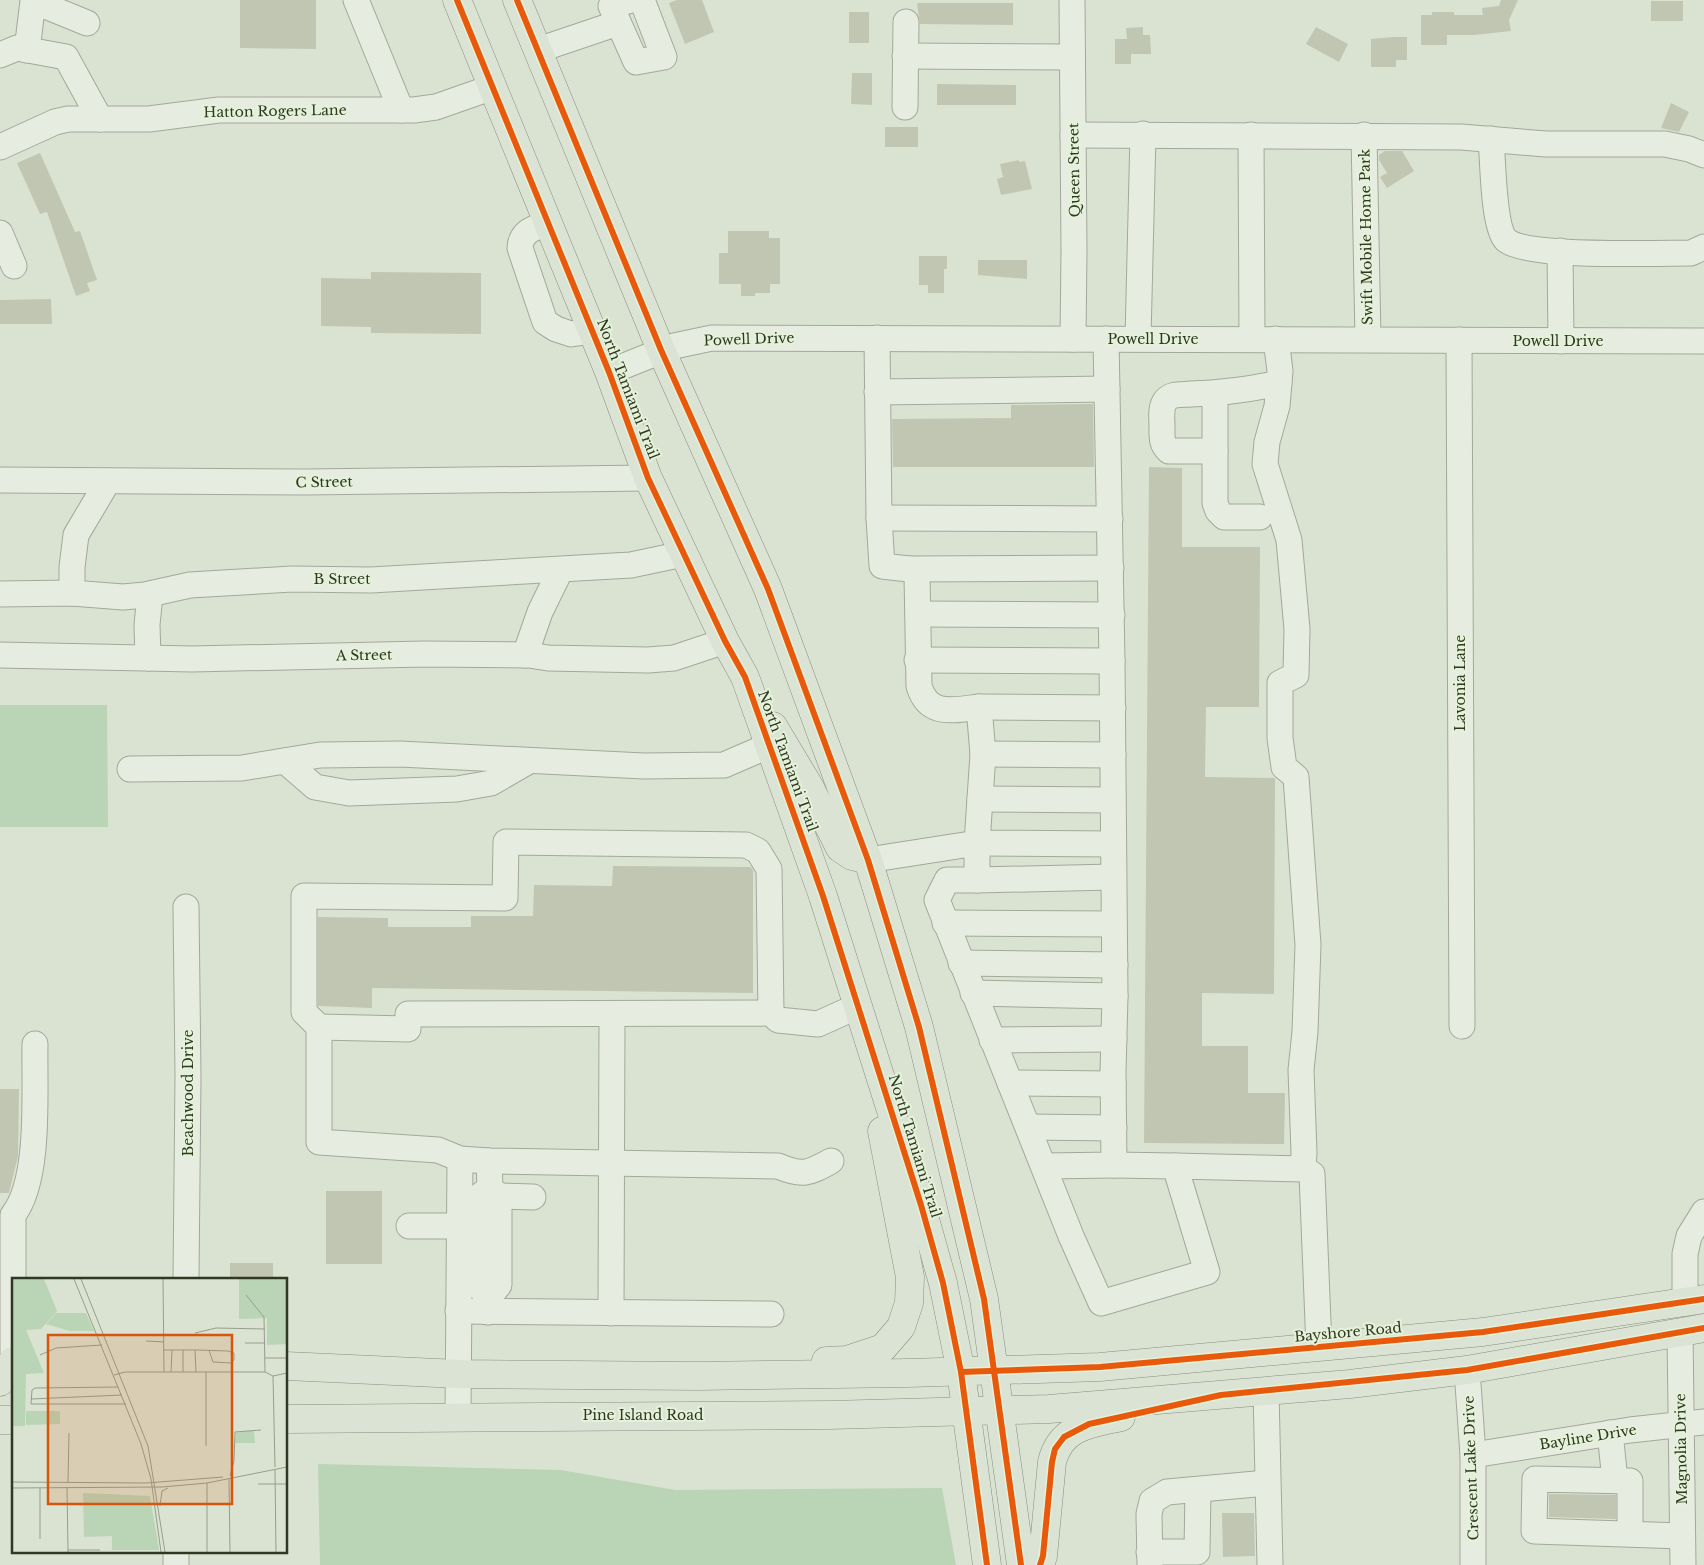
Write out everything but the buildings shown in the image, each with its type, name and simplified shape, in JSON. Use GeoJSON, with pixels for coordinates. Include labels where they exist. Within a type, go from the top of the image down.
{"type":"FeatureCollection","features":[{"type":"Feature","properties":{"kind":"main road","name":"North Tamiami Trail"},"geometry":{"type":"LineString","coordinates":[[457,0],[609,372],[648,478],[725,641],[745,678],[823,896],[921,1205],[943,1283],[961,1372],[988,1565]]}},
{"type":"Feature","properties":{"kind":"main road","name":"North Tamiami Trail"},"geometry":{"type":"LineString","coordinates":[[517,0],[661,350],[768,589],[868,860],[919,1027],[984,1299],[1021,1565]]}},
{"type":"Feature","properties":{"kind":"main road"},"geometry":{"type":"LineString","coordinates":[[745,678],[809,786],[840,848],[852,856],[868,860]]}},
{"type":"Feature","properties":{"kind":"main road"},"geometry":{"type":"LineString","coordinates":[[698,1376],[781,1364],[847,1360],[883,1348],[901,1327],[909,1303],[910,1277],[858,1006]]}},
{"type":"Feature","properties":{"kind":"main road","name":"Bayshore Road"},"geometry":{"type":"LineString","coordinates":[[993,1371],[1100,1367],[1483,1332],[1694,1301]]}},
{"type":"Feature","properties":{"kind":"main road"},"geometry":{"type":"LineString","coordinates":[[1000,1410],[1053,1408],[1221,1395],[1467,1370],[1692,1330]]}},
{"type":"Feature","properties":{"kind":"main road"},"geometry":{"type":"LineString","coordinates":[[288,1366],[459,1374],[698,1376],[993,1371]]}},
{"type":"Feature","properties":{"kind":"main road"},"geometry":{"type":"LineString","coordinates":[[1040,1565],[1043,1556],[1052,1462],[1056,1448],[1064,1437],[1089,1424],[1221,1395]]}},
{"type":"Feature","properties":{"kind":"main road","name":"Pine Island Road"},"geometry":{"type":"LineString","coordinates":[[288,1419],[830,1415],[1000,1410]]}},
{"type":"Feature","properties":{"kind":"street"},"geometry":{"type":"LineString","coordinates":[[356,0],[401,110]]}},
{"type":"Feature","properties":{"kind":"street"},"geometry":{"type":"LineString","coordinates":[[631,0],[611,6],[636,62],[664,57],[642,0]]}},
{"type":"Feature","properties":{"kind":"street","name":"Queen Street"},"geometry":{"type":"LineString","coordinates":[[1072,0],[1073,339]]}},
{"type":"Feature","properties":{"kind":"street"},"geometry":{"type":"LineString","coordinates":[[27,50],[34,1],[87,23]]}},
{"type":"Feature","properties":{"kind":"street"},"geometry":{"type":"LineString","coordinates":[[905,107],[906,22]]}},
{"type":"Feature","properties":{"kind":"street"},"geometry":{"type":"LineString","coordinates":[[538,50],[618,24]]}},
{"type":"Feature","properties":{"kind":"street"},"geometry":{"type":"LineString","coordinates":[[0,55],[17,48],[66,57],[100,119]]}},
{"type":"Feature","properties":{"kind":"street"},"geometry":{"type":"LineString","coordinates":[[905,56],[1072,57]]}},
{"type":"Feature","properties":{"kind":"street","name":"Hatton Rogers Lane"},"geometry":{"type":"LineString","coordinates":[[0,146],[54,122],[79,118],[148,119],[220,110],[401,110],[436,107],[493,87]]}},
{"type":"Feature","properties":{"kind":"street"},"geometry":{"type":"LineString","coordinates":[[1138,338],[1143,134]]}},
{"type":"Feature","properties":{"kind":"street","name":"Swift Mobile Home Park"},"geometry":{"type":"LineString","coordinates":[[1073,135],[1364,135],[1492,139],[1546,144],[1665,144],[1689,149],[1704,155]]}},
{"type":"Feature","properties":{"kind":"street"},"geometry":{"type":"LineString","coordinates":[[1251,135],[1264,339],[1280,371],[1277,406],[1267,442],[1265,464],[1289,540],[1297,629],[1296,676],[1280,683],[1280,738],[1284,767],[1296,777],[1308,945],[1305,1032],[1301,1070],[1303,1169]]}},
{"type":"Feature","properties":{"kind":"street","name":"Swift Mobile Home Park"},"geometry":{"type":"LineString","coordinates":[[1364,135],[1368,339]]}},
{"type":"Feature","properties":{"kind":"street"},"geometry":{"type":"LineString","coordinates":[[1492,139],[1497,212],[1500,228],[1506,240],[1526,249],[1560,251],[1691,253],[1704,247]]}},
{"type":"Feature","properties":{"kind":"street"},"geometry":{"type":"LineString","coordinates":[[548,223],[528,230],[520,240],[520,248],[546,322],[556,329],[571,334],[592,332]]}},
{"type":"Feature","properties":{"kind":"street"},"geometry":{"type":"LineString","coordinates":[[0,233],[14,266]]}},
{"type":"Feature","properties":{"kind":"street"},"geometry":{"type":"LineString","coordinates":[[1560,251],[1561,340]]}},
{"type":"Feature","properties":{"kind":"street","name":"Powell Drive"},"geometry":{"type":"LineString","coordinates":[[609,372],[661,350],[712,338],[1704,341]]}},
{"type":"Feature","properties":{"kind":"street"},"geometry":{"type":"LineString","coordinates":[[876,338],[879,518],[882,566],[909,569],[1111,568]]}},
{"type":"Feature","properties":{"kind":"street"},"geometry":{"type":"LineString","coordinates":[[1106,339],[1113,708],[1114,1164]]}},
{"type":"Feature","properties":{"kind":"street","name":"Lavonia Lane"},"geometry":{"type":"LineString","coordinates":[[1459,340],[1462,1026]]}},
{"type":"Feature","properties":{"kind":"street"},"geometry":{"type":"LineString","coordinates":[[1215,451],[1169,451],[1163,446],[1162,408],[1166,400],[1173,395],[1240,392],[1279,383]]}},
{"type":"Feature","properties":{"kind":"street"},"geometry":{"type":"LineString","coordinates":[[877,392],[1107,390]]}},
{"type":"Feature","properties":{"kind":"street"},"geometry":{"type":"LineString","coordinates":[[1215,393],[1215,504],[1218,511],[1224,517],[1260,517]]}},
{"type":"Feature","properties":{"kind":"street","name":"C Street"},"geometry":{"type":"LineString","coordinates":[[0,480],[305,482],[648,478]]}},
{"type":"Feature","properties":{"kind":"street"},"geometry":{"type":"LineString","coordinates":[[72,593],[72,567],[76,536],[108,481]]}},
{"type":"Feature","properties":{"kind":"street"},"geometry":{"type":"LineString","coordinates":[[879,518],[1110,519]]}},
{"type":"Feature","properties":{"kind":"street","name":"B Street"},"geometry":{"type":"LineString","coordinates":[[0,594],[72,593],[123,597],[150,594],[190,585],[292,579],[371,580],[560,571],[631,565],[684,554]]}},
{"type":"Feature","properties":{"kind":"street"},"geometry":{"type":"LineString","coordinates":[[909,569],[917,575],[919,686],[923,700],[934,707],[950,709],[980,707],[1113,708]]}},
{"type":"Feature","properties":{"kind":"street"},"geometry":{"type":"LineString","coordinates":[[525,655],[540,612],[560,571]]}},
{"type":"Feature","properties":{"kind":"street"},"geometry":{"type":"LineString","coordinates":[[148,658],[147,625],[150,594]]}},
{"type":"Feature","properties":{"kind":"street"},"geometry":{"type":"LineString","coordinates":[[918,614],[1112,615]]}},
{"type":"Feature","properties":{"kind":"street","name":"A Street"},"geometry":{"type":"LineString","coordinates":[[0,655],[192,659],[424,654],[525,655],[548,658],[648,660],[674,658],[725,641]]}},
{"type":"Feature","properties":{"kind":"street"},"geometry":{"type":"LineString","coordinates":[[918,660],[1112,661]]}},
{"type":"Feature","properties":{"kind":"street"},"geometry":{"type":"LineString","coordinates":[[977,880],[982,754],[980,707]]}},
{"type":"Feature","properties":{"kind":"street"},"geometry":{"type":"LineString","coordinates":[[130,769],[242,768],[320,755],[400,754],[644,766],[724,765],[768,746]]}},
{"type":"Feature","properties":{"kind":"street"},"geometry":{"type":"LineString","coordinates":[[982,754],[1113,755]]}},
{"type":"Feature","properties":{"kind":"street"},"geometry":{"type":"LineString","coordinates":[[432,790],[434,756]]}},
{"type":"Feature","properties":{"kind":"street"},"geometry":{"type":"LineString","coordinates":[[285,761],[316,788],[348,793],[457,789],[491,783],[529,761]]}},
{"type":"Feature","properties":{"kind":"street"},"geometry":{"type":"LineString","coordinates":[[980,799],[1112,800]]}},
{"type":"Feature","properties":{"kind":"street"},"geometry":{"type":"LineString","coordinates":[[771,1013],[408,1014],[408,1029],[319,1027],[304,1012],[304,896],[505,898],[506,842],[746,845],[758,851],[769,869],[771,1013],[778,1020],[818,1024],[858,1006]]}},
{"type":"Feature","properties":{"kind":"street"},"geometry":{"type":"LineString","coordinates":[[868,860],[977,843],[1113,844]]}},
{"type":"Feature","properties":{"kind":"street"},"geometry":{"type":"LineString","coordinates":[[1113,877],[948,880],[936,900],[1101,1303],[1207,1272],[1175,1166]]}},
{"type":"Feature","properties":{"kind":"street","name":"Beachwood Drive"},"geometry":{"type":"LineString","coordinates":[[186,907],[188,1076],[186,1278]]}},
{"type":"Feature","properties":{"kind":"street"},"geometry":{"type":"LineString","coordinates":[[945,923],[1114,924]]}},
{"type":"Feature","properties":{"kind":"street"},"geometry":{"type":"LineString","coordinates":[[961,963],[1115,965]]}},
{"type":"Feature","properties":{"kind":"street"},"geometry":{"type":"LineString","coordinates":[[973,993],[1115,996]]}},
{"type":"Feature","properties":{"kind":"street"},"geometry":{"type":"LineString","coordinates":[[611,1313],[612,1014]]}},
{"type":"Feature","properties":{"kind":"street"},"geometry":{"type":"LineString","coordinates":[[319,1027],[319,1142],[438,1150],[460,1159],[488,1162],[778,1166],[796,1174],[814,1170],[831,1161]]}},
{"type":"Feature","properties":{"kind":"street"},"geometry":{"type":"LineString","coordinates":[[992,1040],[1114,1039]]}},
{"type":"Feature","properties":{"kind":"street"},"geometry":{"type":"LineString","coordinates":[[7,1366],[13,1215],[23,1200],[32,1170],[35,1044]]}},
{"type":"Feature","properties":{"kind":"street"},"geometry":{"type":"LineString","coordinates":[[1010,1083],[1113,1084]]}},
{"type":"Feature","properties":{"kind":"street"},"geometry":{"type":"LineString","coordinates":[[1028,1127],[1114,1128]]}},
{"type":"Feature","properties":{"kind":"street"},"geometry":{"type":"LineString","coordinates":[[458,1417],[460,1159]]}},
{"type":"Feature","properties":{"kind":"street"},"geometry":{"type":"LineString","coordinates":[[488,1162],[494,1192]]}},
{"type":"Feature","properties":{"kind":"street"},"geometry":{"type":"LineString","coordinates":[[1045,1166],[1114,1164],[1303,1169],[1312,1174],[1319,1347]]}},
{"type":"Feature","properties":{"kind":"street"},"geometry":{"type":"LineString","coordinates":[[488,1305],[478,1286],[478,1197],[494,1192],[532,1197]]}},
{"type":"Feature","properties":{"kind":"street"},"geometry":{"type":"LineString","coordinates":[[1694,1301],[1685,1254],[1689,1236],[1704,1212]]}},
{"type":"Feature","properties":{"kind":"street"},"geometry":{"type":"LineString","coordinates":[[409,1226],[459,1226]]}},
{"type":"Feature","properties":{"kind":"street"},"geometry":{"type":"LineString","coordinates":[[458,1311],[488,1305],[611,1313],[771,1314]]}},
{"type":"Feature","properties":{"kind":"street","name":"Magnolia Drive"},"geometry":{"type":"LineString","coordinates":[[1683,1565],[1682,1536],[1692,1422],[1692,1330]]}},
{"type":"Feature","properties":{"kind":"street","name":"Crescent Lake Drive"},"geometry":{"type":"LineString","coordinates":[[1467,1370],[1473,1455],[1473,1565]]}},
{"type":"Feature","properties":{"kind":"street"},"geometry":{"type":"LineString","coordinates":[[1266,1391],[1270,1565]]}},
{"type":"Feature","properties":{"kind":"street","name":"Bayline Drive"},"geometry":{"type":"LineString","coordinates":[[1473,1455],[1692,1422]]}},
{"type":"Feature","properties":{"kind":"street"},"geometry":{"type":"LineString","coordinates":[[1610,1433],[1615,1480]]}},
{"type":"Feature","properties":{"kind":"street"},"geometry":{"type":"LineString","coordinates":[[1545,1444],[1546,1479]]}},
{"type":"Feature","properties":{"kind":"street"},"geometry":{"type":"LineString","coordinates":[[1630,1534],[1630,1481],[1535,1479],[1534,1531],[1682,1536]]}},
{"type":"Feature","properties":{"kind":"street"},"geometry":{"type":"LineString","coordinates":[[1198,1490],[1198,1552],[1150,1559],[1149,1514],[1152,1501],[1167,1492],[1267,1482]]}},
{"type":"Feature","properties":{"kind":"street"},"geometry":{"type":"LineString","coordinates":[[176,1552],[176,1565]]}},
{"type":"Feature","properties":{"kind":"green space"},"geometry":{"type":"Polygon","coordinates":[[[0,705],[107,705],[108,827],[0,827],[0,705]]]}},
{"type":"Feature","properties":{"kind":"green space"},"geometry":{"type":"Polygon","coordinates":[[[318,1464],[561,1470],[675,1490],[942,1488],[956,1565],[320,1565],[318,1464]]]}},
{"type":"Feature","properties":{"kind":"cycle path"},"geometry":{"type":"LineString","coordinates":[[457,0],[609,372],[648,478],[725,641],[745,677],[823,896],[921,1205],[943,1283],[961,1372],[987,1565]]}},
{"type":"Feature","properties":{"kind":"cycle path"},"geometry":{"type":"LineString","coordinates":[[517,0],[661,350],[768,589],[868,860],[919,1027],[984,1299],[1021,1565]]}},
{"type":"Feature","properties":{"kind":"cycle path"},"geometry":{"type":"LineString","coordinates":[[961,1372],[1100,1367],[1483,1332],[1704,1299]]}},
{"type":"Feature","properties":{"kind":"cycle path"},"geometry":{"type":"LineString","coordinates":[[1040,1565],[1043,1556],[1052,1462],[1055,1449],[1064,1437],[1089,1424],[1221,1395],[1467,1370],[1704,1328]]}}]}
